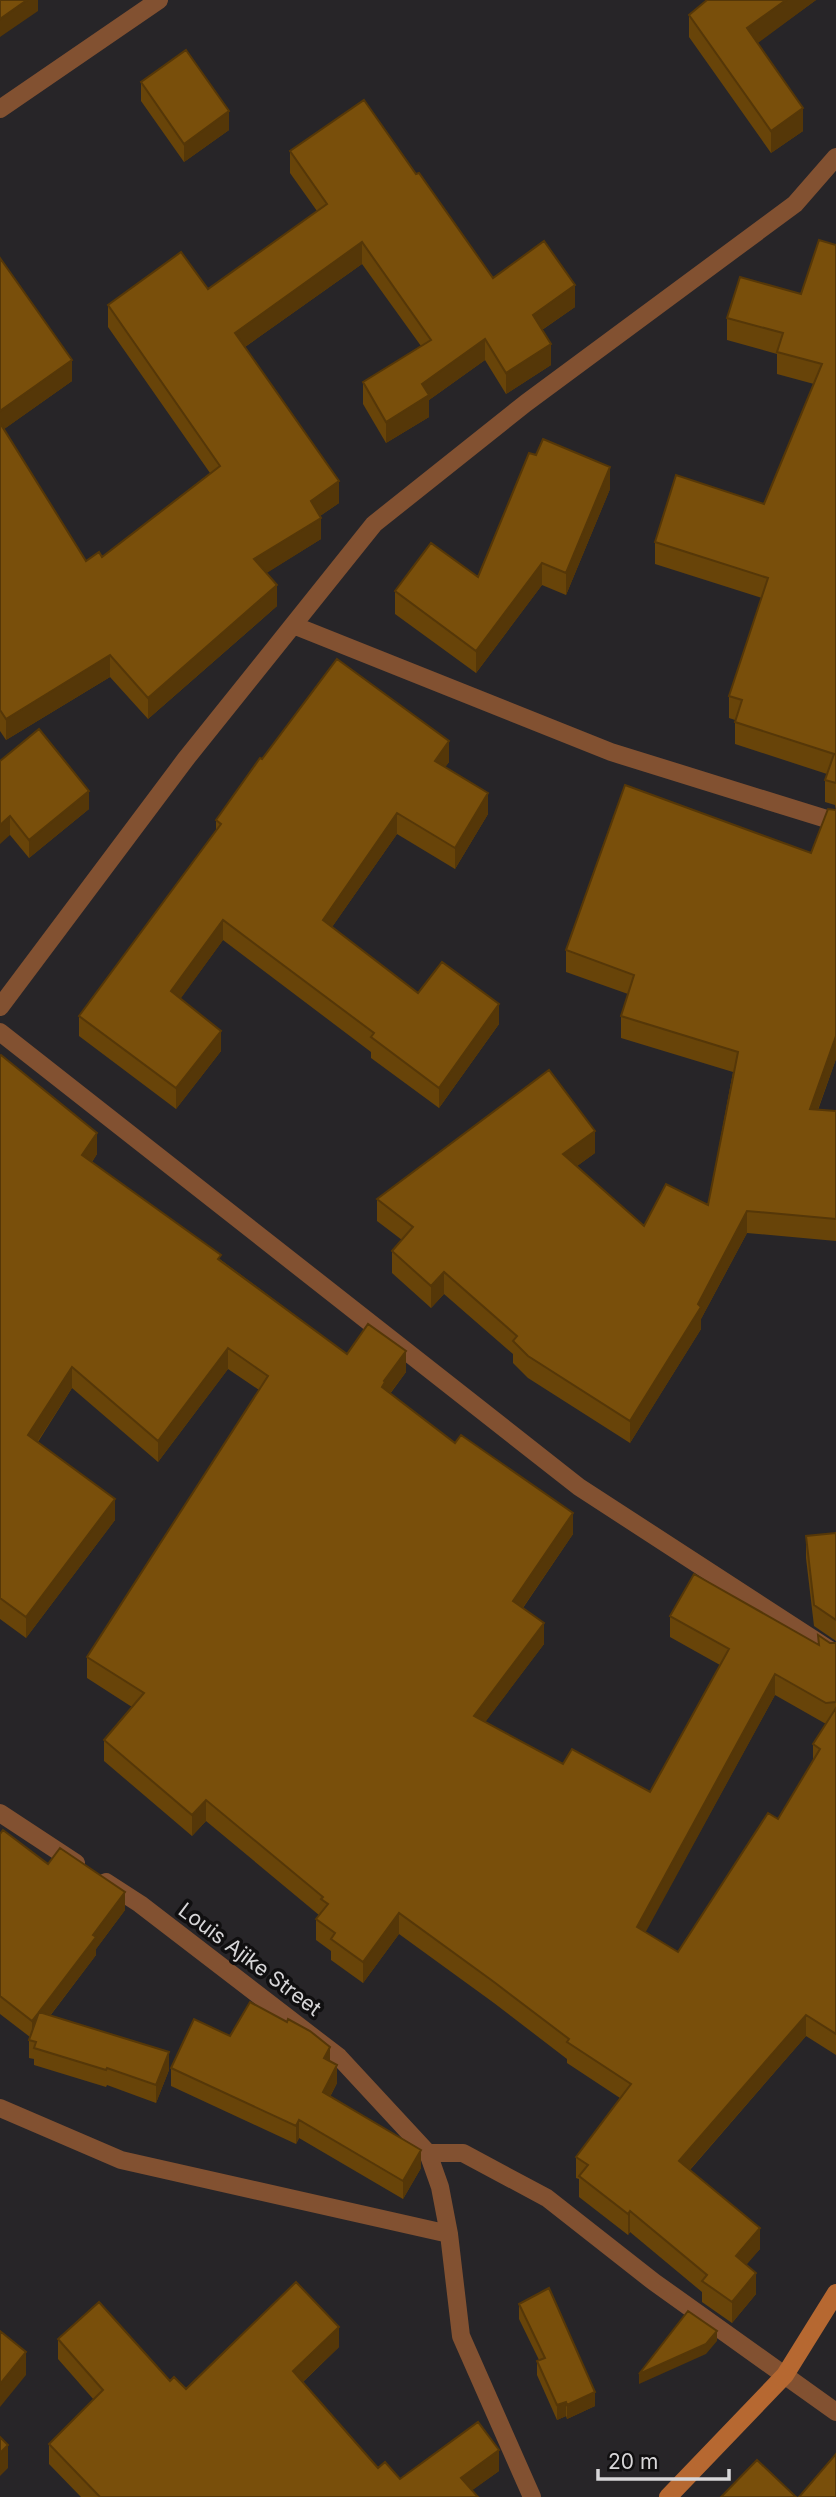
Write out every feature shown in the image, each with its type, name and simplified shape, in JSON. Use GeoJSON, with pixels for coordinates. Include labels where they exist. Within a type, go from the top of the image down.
{"type":"FeatureCollection","features":[{"type":"Feature","properties":{"kind":"street"},"geometry":{"type":"LineString","coordinates":[[0,109],[159,0]]}},
{"type":"Feature","properties":{"kind":"street"},"geometry":{"type":"LineString","coordinates":[[0,1007],[185,760],[374,524],[526,403],[795,204],[836,157]]}},
{"type":"Feature","properties":{"kind":"street"},"geometry":{"type":"LineString","coordinates":[[293,625],[611,752],[836,822]]}},
{"type":"Feature","properties":{"kind":"street"},"geometry":{"type":"LineString","coordinates":[[0,1032],[579,1487],[836,1654]]}},
{"type":"Feature","properties":{"kind":"street","name":"Louis Ajike Street"},"geometry":{"type":"LineString","coordinates":[[0,1813],[140,1904],[339,2057],[428,2153],[440,2187],[449,2234],[461,2336],[532,2497]]}},
{"type":"Feature","properties":{"kind":"street"},"geometry":{"type":"LineString","coordinates":[[0,2108],[121,2160],[449,2234]]}},
{"type":"Feature","properties":{"kind":"street"},"geometry":{"type":"LineString","coordinates":[[428,2153],[463,2153],[547,2199],[654,2282],[836,2412]]}},
{"type":"Feature","properties":{"kind":"street"},"geometry":{"type":"LineString","coordinates":[[668,2497],[785,2375],[836,2293]]}},
{"type":"Feature","properties":{"kind":"building"},"geometry":{"type":"Polygon","coordinates":[[[0,0],[27,0],[0,19],[0,0]]]}},
{"type":"Feature","properties":{"kind":"building"},"geometry":{"type":"Polygon","coordinates":[[[707,0],[786,0],[747,28],[803,108],[771,131],[689,15],[707,0]]]}},
{"type":"Feature","properties":{"kind":"building"},"geometry":{"type":"Polygon","coordinates":[[[186,50],[229,111],[184,144],[141,82],[186,50]]]}},
{"type":"Feature","properties":{"kind":"building"},"geometry":{"type":"Polygon","coordinates":[[[364,100],[493,278],[544,241],[575,285],[533,315],[551,344],[506,373],[485,339],[422,384],[429,395],[386,422],[363,382],[431,340],[362,242],[235,333],[339,481],[311,501],[321,518],[254,559],[277,585],[148,698],[110,655],[6,719],[0,710],[0,423],[86,561],[99,552],[102,557],[220,466],[108,305],[181,252],[208,289],[327,204],[290,151],[364,100]]]}},
{"type":"Feature","properties":{"kind":"building"},"geometry":{"type":"Polygon","coordinates":[[[819,240],[836,245],[836,783],[825,780],[834,754],[735,722],[742,700],[729,696],[768,578],[655,542],[676,475],[764,504],[822,364],[777,352],[783,333],[727,318],[740,277],[801,294],[819,240]]]}},
{"type":"Feature","properties":{"kind":"building"},"geometry":{"type":"Polygon","coordinates":[[[0,258],[72,360],[0,411],[0,258]]]}},
{"type":"Feature","properties":{"kind":"building"},"geometry":{"type":"Polygon","coordinates":[[[543,439],[610,467],[566,573],[542,563],[476,651],[395,591],[431,543],[478,577],[529,453],[536,455],[543,439]]]}},
{"type":"Feature","properties":{"kind":"building"},"geometry":{"type":"Polygon","coordinates":[[[337,659],[449,741],[435,761],[488,793],[455,848],[397,813],[323,920],[418,993],[442,962],[499,1004],[439,1088],[371,1037],[374,1033],[223,920],[171,991],[221,1031],[176,1088],[79,1016],[221,824],[216,820],[260,758],[262,759],[337,659]]]}},
{"type":"Feature","properties":{"kind":"building"},"geometry":{"type":"Polygon","coordinates":[[[39,729],[89,791],[29,840],[10,816],[0,825],[0,761],[39,729]]]}},
{"type":"Feature","properties":{"kind":"building"},"geometry":{"type":"Polygon","coordinates":[[[625,785],[811,853],[828,809],[836,810],[836,1036],[810,1109],[836,1111],[836,1219],[747,1211],[698,1304],[701,1307],[630,1421],[528,1356],[513,1341],[517,1336],[444,1272],[431,1286],[392,1251],[413,1227],[377,1199],[549,1070],[595,1131],[563,1154],[644,1226],[666,1184],[708,1205],[738,1052],[621,1016],[634,975],[566,950],[625,785]]]}},
{"type":"Feature","properties":{"kind":"building"},"geometry":{"type":"Polygon","coordinates":[[[1,1055],[97,1133],[82,1155],[221,1255],[218,1259],[347,1354],[368,1324],[406,1351],[382,1387],[455,1443],[461,1435],[573,1513],[513,1601],[544,1623],[474,1716],[563,1764],[572,1749],[650,1792],[729,1649],[670,1616],[694,1574],[819,1645],[818,1635],[830,1643],[836,1643],[836,1702],[826,1703],[775,1674],[637,1927],[678,1952],[768,1813],[778,1819],[820,1749],[813,1744],[836,1708],[836,2034],[806,2015],[679,2161],[760,2228],[736,2256],[756,2273],[732,2302],[702,2281],[707,2275],[630,2211],[628,2214],[579,2176],[588,2165],[576,2157],[631,2084],[567,2042],[569,2039],[399,1913],[363,1962],[331,1939],[335,1933],[316,1919],[328,1904],[321,1899],[323,1897],[206,1800],[192,1815],[104,1740],[144,1693],[87,1657],[268,1376],[228,1348],[158,1441],[72,1367],[28,1435],[115,1499],[26,1617],[0,1598],[1,1055]]]}},
{"type":"Feature","properties":{"kind":"building"},"geometry":{"type":"Polygon","coordinates":[[[836,1533],[836,1620],[814,1605],[806,1536],[836,1533]]]}},
{"type":"Feature","properties":{"kind":"building"},"geometry":{"type":"Polygon","coordinates":[[[3,1830],[48,1864],[60,1848],[125,1892],[93,1935],[96,1937],[32,2021],[0,1996],[0,1834],[3,1830]]]}},
{"type":"Feature","properties":{"kind":"building"},"geometry":{"type":"Polygon","coordinates":[[[250,2002],[310,2031],[330,2047],[324,2058],[337,2065],[323,2092],[421,2150],[403,2181],[299,2120],[296,2126],[171,2068],[194,2019],[230,2036],[250,2002]]]}},
{"type":"Feature","properties":{"kind":"building"},"geometry":{"type":"Polygon","coordinates":[[[39,2012],[169,2052],[156,2085],[34,2048],[36,2042],[29,2040],[39,2012]]]}},
{"type":"Feature","properties":{"kind":"building"},"geometry":{"type":"Polygon","coordinates":[[[296,2282],[339,2327],[293,2371],[378,2468],[385,2462],[400,2479],[478,2422],[499,2450],[461,2478],[478,2497],[100,2497],[49,2444],[103,2390],[58,2339],[99,2302],[170,2381],[174,2377],[186,2389],[296,2282]]]}},
{"type":"Feature","properties":{"kind":"building"},"geometry":{"type":"Polygon","coordinates":[[[549,2288],[595,2392],[567,2405],[566,2402],[557,2405],[537,2361],[545,2358],[519,2304],[549,2288]]]}},
{"type":"Feature","properties":{"kind":"building"},"geometry":{"type":"Polygon","coordinates":[[[688,2311],[717,2331],[706,2344],[639,2374],[688,2311]]]}},
{"type":"Feature","properties":{"kind":"building"},"geometry":{"type":"Polygon","coordinates":[[[0,2331],[26,2352],[0,2384],[0,2331]]]}},
{"type":"Feature","properties":{"kind":"building"},"geometry":{"type":"Polygon","coordinates":[[[0,2437],[8,2445],[0,2453],[0,2437]]]}},
{"type":"Feature","properties":{"kind":"building"},"geometry":{"type":"Polygon","coordinates":[[[836,2454],[836,2497],[799,2497],[836,2454]]]}},
{"type":"Feature","properties":{"kind":"building"},"geometry":{"type":"Polygon","coordinates":[[[757,2460],[796,2497],[721,2497],[757,2460]]]}}]}
